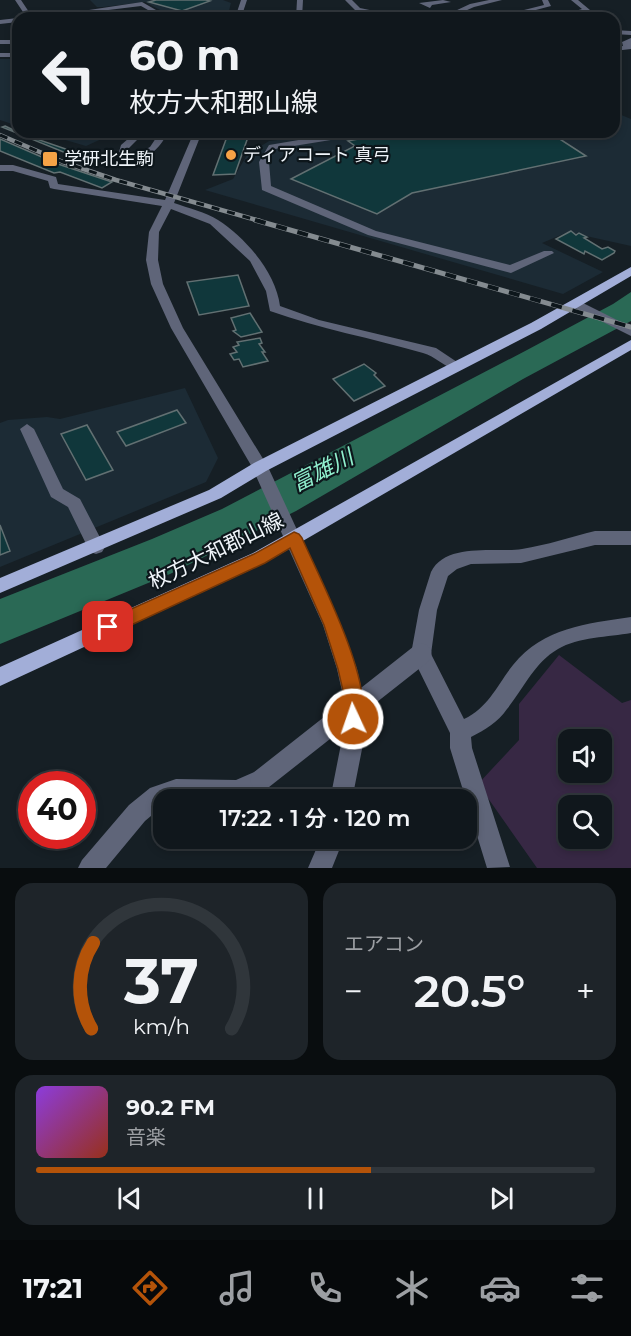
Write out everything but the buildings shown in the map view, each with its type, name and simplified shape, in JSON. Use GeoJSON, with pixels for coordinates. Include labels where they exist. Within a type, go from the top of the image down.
{"type":"FeatureCollection","features":[{"type":"Feature","properties":{"kind":"main road"},"geometry":{"type":"LineString","coordinates":[[0,586],[96,547],[215,494],[260,467],[577,304],[631,271]]}},
{"type":"Feature","properties":{"kind":"main road","name":"枚方大和郡山線"},"geometry":{"type":"LineString","coordinates":[[0,677],[259,558],[631,344]]}},
{"type":"Feature","properties":{"kind":"street"},"geometry":{"type":"LineString","coordinates":[[348,0],[358,10],[370,12]]}},
{"type":"Feature","properties":{"kind":"street"},"geometry":{"type":"LineString","coordinates":[[430,6],[422,3],[448,2],[446,0]]}},
{"type":"Feature","properties":{"kind":"street"},"geometry":{"type":"LineString","coordinates":[[456,12],[472,5],[499,0]]}},
{"type":"Feature","properties":{"kind":"street"},"geometry":{"type":"LineString","coordinates":[[529,12],[527,10],[548,6],[545,0]]}},
{"type":"Feature","properties":{"kind":"street"},"geometry":{"type":"LineString","coordinates":[[574,0],[587,10],[578,12]]}},
{"type":"Feature","properties":{"kind":"street"},"geometry":{"type":"LineString","coordinates":[[94,12],[90,8],[142,4],[156,12]]}},
{"type":"Feature","properties":{"kind":"street"},"geometry":{"type":"LineString","coordinates":[[620,48],[629,47],[626,44],[631,40]]}},
{"type":"Feature","properties":{"kind":"street"},"geometry":{"type":"LineString","coordinates":[[134,138],[124,147],[124,152],[134,156],[150,153],[156,149],[161,138]]}},
{"type":"Feature","properties":{"kind":"street"},"geometry":{"type":"LineString","coordinates":[[196,138],[180,180],[154,232],[152,260],[157,284],[177,328],[260,467],[332,625],[347,669],[354,699],[353,739],[343,789]]}},
{"type":"Feature","properties":{"kind":"street"},"geometry":{"type":"LineString","coordinates":[[328,138],[272,147],[264,162],[266,188],[372,233],[512,268],[548,253]]}},
{"type":"Feature","properties":{"kind":"street"},"geometry":{"type":"LineString","coordinates":[[0,168],[13,168],[52,179],[54,186],[168,204],[214,222],[255,259],[272,291],[274,308],[315,323],[431,351],[456,366]]}},
{"type":"Feature","properties":{"kind":"street"},"geometry":{"type":"LineString","coordinates":[[577,304],[631,332]]}},
{"type":"Feature","properties":{"kind":"street"},"geometry":{"type":"LineString","coordinates":[[27,429],[57,494],[74,502],[96,547]]}},
{"type":"Feature","properties":{"kind":"street"},"geometry":{"type":"LineString","coordinates":[[498,867],[461,748],[460,732],[422,654],[428,610],[440,572],[451,564],[470,557],[521,556],[595,538],[631,538]]}},
{"type":"Feature","properties":{"kind":"street"},"geometry":{"type":"LineString","coordinates":[[460,732],[482,721],[500,703],[521,669],[551,643],[572,635],[631,625]]}},
{"type":"Feature","properties":{"kind":"street"},"geometry":{"type":"LineString","coordinates":[[90,868],[106,853],[147,802],[166,792],[193,789],[237,791],[261,780],[422,654]]}},
{"type":"Feature","properties":{"kind":"street"},"geometry":{"type":"LineString","coordinates":[[320,868],[328,849]]}},
{"type":"Feature","properties":{"kind":"shaded area"},"geometry":{"type":"Polygon","coordinates":[[[90,0],[223,0],[231,3],[229,12],[164,12],[145,2],[97,7],[90,0]]]}},
{"type":"Feature","properties":{"kind":"shaded area"},"geometry":{"type":"Polygon","coordinates":[[[0,59],[12,59],[12,124],[0,120],[0,59]]]}},
{"type":"Feature","properties":{"kind":"shaded area"},"geometry":{"type":"Polygon","coordinates":[[[620,114],[631,119],[631,246],[568,232],[542,243],[603,272],[563,294],[205,190],[233,179],[247,155],[269,141],[293,138],[620,138],[620,114]]]}},
{"type":"Feature","properties":{"kind":"shaded area"},"geometry":{"type":"Polygon","coordinates":[[[59,138],[104,138],[86,146],[59,138]]]}},
{"type":"Feature","properties":{"kind":"shaded area"},"geometry":{"type":"Polygon","coordinates":[[[185,388],[218,458],[206,482],[0,567],[0,423],[8,420],[47,417],[60,419],[185,388]]]}},
{"type":"Feature","properties":{"kind":"shaded area"},"geometry":{"type":"Polygon","coordinates":[[[559,655],[622,703],[631,700],[631,868],[537,868],[478,784],[519,740],[519,704],[559,655]]]}},
{"type":"Feature","properties":{"kind":"water","name":"富雄川"},"geometry":{"type":"Polygon","coordinates":[[[631,292],[631,321],[523,379],[296,511],[170,574],[0,644],[0,599],[222,509],[527,350],[631,292]]]}},
{"type":"Feature","properties":{"kind":"railway"},"geometry":{"type":"LineString","coordinates":[[0,135],[63,162],[116,180],[260,221]]}},
{"type":"Feature","properties":{"kind":"railway"},"geometry":{"type":"LineString","coordinates":[[255,220],[631,327]]}},
{"type":"Feature","properties":{"kind":"place","name":"ディアコート 真弓"},"geometry":{"type":"Point","coordinates":[231,155]}},
{"type":"Feature","properties":{"kind":"place","name":"学研北生駒"},"geometry":{"type":"Point","coordinates":[50,159]}},
{"type":"Feature","properties":{"kind":"route"},"geometry":{"type":"LineString","coordinates":[[108,627],[259,558],[294,538],[332,625],[347,669],[354,699],[353,719]]}}]}
